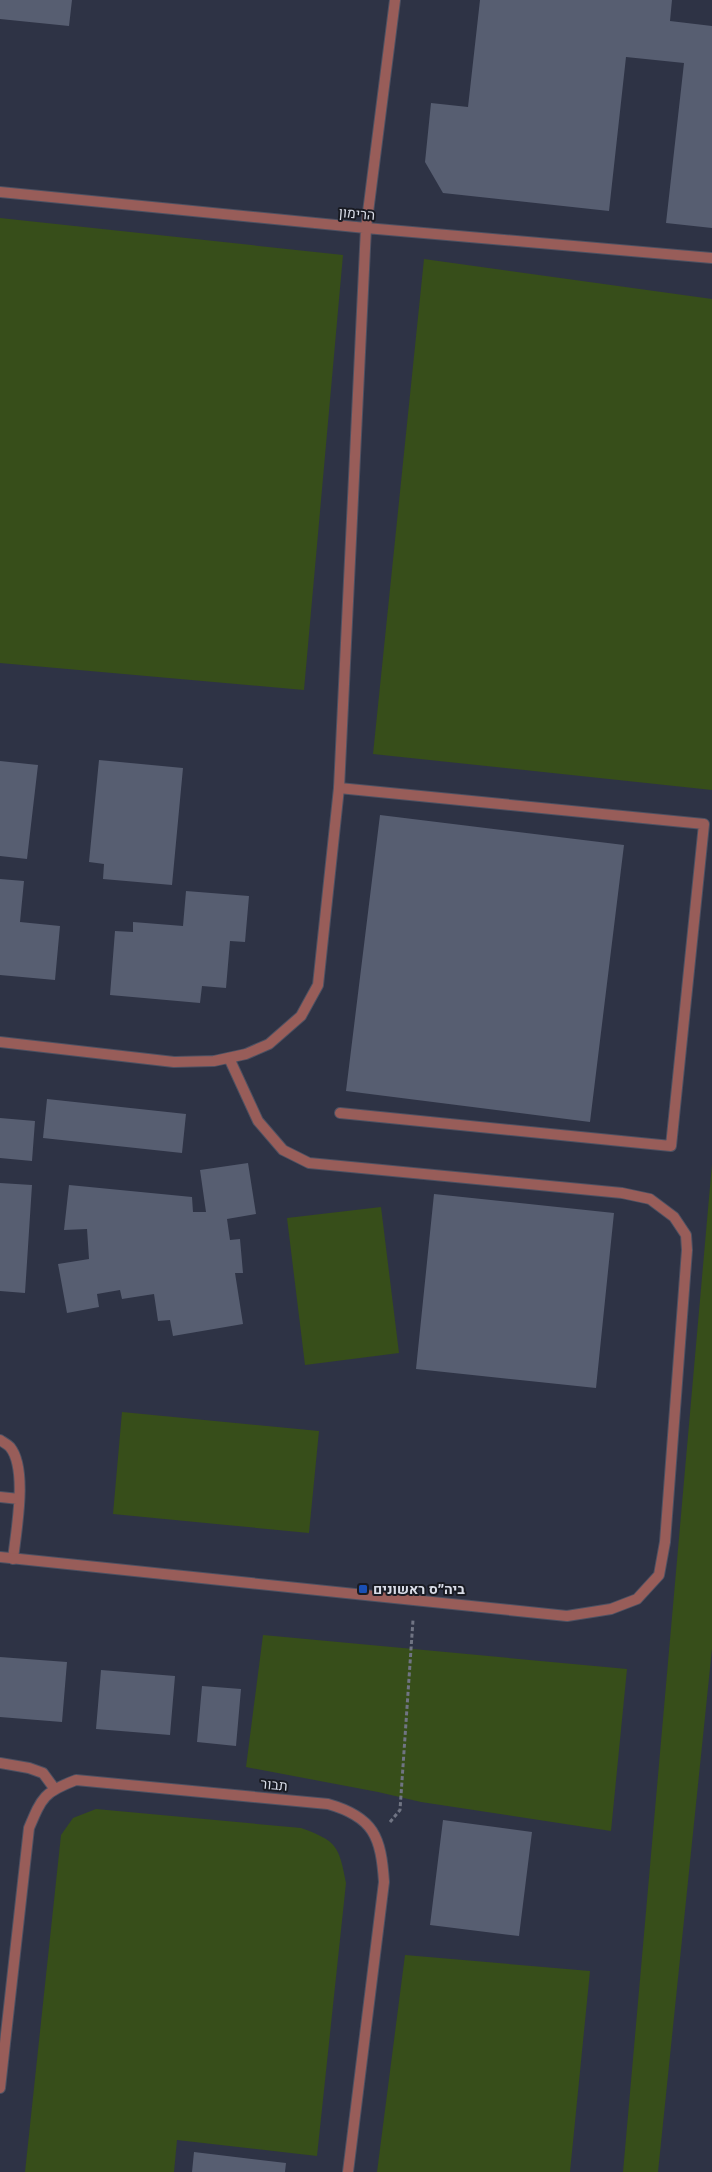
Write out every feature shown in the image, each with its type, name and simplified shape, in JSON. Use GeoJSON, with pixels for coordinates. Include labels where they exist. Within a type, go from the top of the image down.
{"type":"FeatureCollection","features":[{"type":"Feature","properties":{"kind":"street"},"geometry":{"type":"LineString","coordinates":[[0,1042],[174,1062],[214,1062],[246,1054],[269,1044],[301,1016],[318,985],[339,788],[366,228],[395,0]]}},
{"type":"Feature","properties":{"kind":"street","name":"הרימון"},"geometry":{"type":"LineString","coordinates":[[0,192],[366,228],[712,258]]}},
{"type":"Feature","properties":{"kind":"street"},"geometry":{"type":"LineString","coordinates":[[339,788],[704,824],[671,1146],[340,1113]]}},
{"type":"Feature","properties":{"kind":"street"},"geometry":{"type":"LineString","coordinates":[[0,1557],[567,1616],[611,1609],[637,1599],[659,1575],[665,1542],[686,1259],[686,1235],[674,1217],[650,1199],[622,1193],[309,1163],[283,1150],[258,1121],[228,1058]]}},
{"type":"Feature","properties":{"kind":"street"},"geometry":{"type":"LineString","coordinates":[[0,1440],[10,1447],[18,1467],[20,1486],[13,1559]]}},
{"type":"Feature","properties":{"kind":"street"},"geometry":{"type":"LineString","coordinates":[[0,1496],[19,1498]]}},
{"type":"Feature","properties":{"kind":"street"},"geometry":{"type":"LineString","coordinates":[[0,1763],[29,1768],[42,1773],[54,1788],[39,1803],[29,1828],[4,2012],[0,2088]]}},
{"type":"Feature","properties":{"kind":"street","name":"תבור"},"geometry":{"type":"LineString","coordinates":[[54,1788],[76,1780],[328,1804],[346,1809],[366,1822],[377,1838],[384,1882],[348,2172]]}},
{"type":"Feature","properties":{"kind":"path"},"geometry":{"type":"LineString","coordinates":[[377,1838],[400,1810],[414,1600]]}},
{"type":"Feature","properties":{"kind":"green space"},"geometry":{"type":"Polygon","coordinates":[[[0,218],[343,255],[304,690],[0,663],[0,218]]]}},
{"type":"Feature","properties":{"kind":"green space"},"geometry":{"type":"Polygon","coordinates":[[[424,259],[712,299],[712,790],[373,754],[424,259]]]}},
{"type":"Feature","properties":{"kind":"green space"},"geometry":{"type":"Polygon","coordinates":[[[712,1164],[712,1649],[658,2172],[623,2172],[712,1164]]]}},
{"type":"Feature","properties":{"kind":"green space"},"geometry":{"type":"Polygon","coordinates":[[[381,1207],[399,1353],[305,1365],[287,1218],[381,1207]]]}},
{"type":"Feature","properties":{"kind":"green space"},"geometry":{"type":"Polygon","coordinates":[[[122,1412],[319,1431],[309,1533],[113,1514],[122,1412]]]}},
{"type":"Feature","properties":{"kind":"green space"},"geometry":{"type":"Polygon","coordinates":[[[263,1635],[627,1669],[611,1831],[421,1802],[246,1767],[263,1635]]]}},
{"type":"Feature","properties":{"kind":"green space"},"geometry":{"type":"Polygon","coordinates":[[[96,1809],[301,1828],[322,1837],[334,1846],[341,1861],[346,1883],[317,2156],[177,2140],[174,2172],[25,2172],[61,1835],[73,1818],[96,1809]]]}},
{"type":"Feature","properties":{"kind":"green space"},"geometry":{"type":"Polygon","coordinates":[[[405,1955],[590,1971],[570,2172],[377,2172],[405,1955]]]}},
{"type":"Feature","properties":{"kind":"building"},"geometry":{"type":"Polygon","coordinates":[[[0,0],[72,0],[69,26],[0,19],[0,0]]]}},
{"type":"Feature","properties":{"kind":"building"},"geometry":{"type":"Polygon","coordinates":[[[480,0],[672,0],[670,21],[712,26],[712,228],[666,223],[684,63],[626,57],[609,211],[443,193],[425,162],[431,103],[468,107],[480,0]]]}},
{"type":"Feature","properties":{"kind":"building"},"geometry":{"type":"Polygon","coordinates":[[[99,760],[183,768],[172,885],[103,879],[104,864],[89,862],[99,760]]]}},
{"type":"Feature","properties":{"kind":"building"},"geometry":{"type":"Polygon","coordinates":[[[0,761],[38,765],[27,859],[0,856],[0,761]]]}},
{"type":"Feature","properties":{"kind":"building"},"geometry":{"type":"Polygon","coordinates":[[[380,815],[624,845],[590,1122],[346,1091],[380,815]]]}},
{"type":"Feature","properties":{"kind":"building"},"geometry":{"type":"Polygon","coordinates":[[[0,879],[24,881],[20,922],[60,926],[55,980],[0,975],[0,879]]]}},
{"type":"Feature","properties":{"kind":"building"},"geometry":{"type":"Polygon","coordinates":[[[186,891],[249,896],[245,942],[230,941],[226,988],[202,986],[200,1003],[110,995],[115,931],[133,932],[133,922],[183,926],[186,891]]]}},
{"type":"Feature","properties":{"kind":"building"},"geometry":{"type":"Polygon","coordinates":[[[47,1099],[186,1114],[182,1153],[43,1138],[47,1099]]]}},
{"type":"Feature","properties":{"kind":"building"},"geometry":{"type":"Polygon","coordinates":[[[0,1118],[35,1121],[32,1161],[0,1158],[0,1118]]]}},
{"type":"Feature","properties":{"kind":"building"},"geometry":{"type":"Polygon","coordinates":[[[248,1163],[256,1214],[227,1219],[230,1240],[240,1239],[243,1273],[235,1273],[243,1324],[173,1336],[170,1320],[158,1321],[154,1294],[122,1299],[120,1290],[97,1294],[99,1307],[67,1313],[58,1264],[89,1259],[87,1229],[64,1230],[69,1185],[192,1197],[193,1212],[206,1212],[200,1170],[248,1163]]]}},
{"type":"Feature","properties":{"kind":"building"},"geometry":{"type":"Polygon","coordinates":[[[0,1183],[32,1185],[25,1293],[0,1291],[0,1183]]]}},
{"type":"Feature","properties":{"kind":"building"},"geometry":{"type":"Polygon","coordinates":[[[434,1194],[614,1213],[596,1388],[416,1369],[434,1194]]]}},
{"type":"Feature","properties":{"kind":"building"},"geometry":{"type":"Polygon","coordinates":[[[0,1657],[67,1662],[62,1722],[0,1717],[0,1657]]]}},
{"type":"Feature","properties":{"kind":"building"},"geometry":{"type":"Polygon","coordinates":[[[101,1670],[175,1676],[170,1735],[96,1729],[101,1670]]]}},
{"type":"Feature","properties":{"kind":"building"},"geometry":{"type":"Polygon","coordinates":[[[202,1686],[241,1689],[236,1746],[197,1742],[202,1686]]]}},
{"type":"Feature","properties":{"kind":"building"},"geometry":{"type":"Polygon","coordinates":[[[443,1820],[532,1832],[519,1936],[430,1925],[443,1820]]]}},
{"type":"Feature","properties":{"kind":"building"},"geometry":{"type":"Polygon","coordinates":[[[194,2152],[286,2163],[285,2172],[192,2172],[194,2152]]]}},
{"type":"Feature","properties":{"kind":"place","name":"ביה״ס ראשונים"},"geometry":{"type":"Point","coordinates":[363,1589]}}]}
